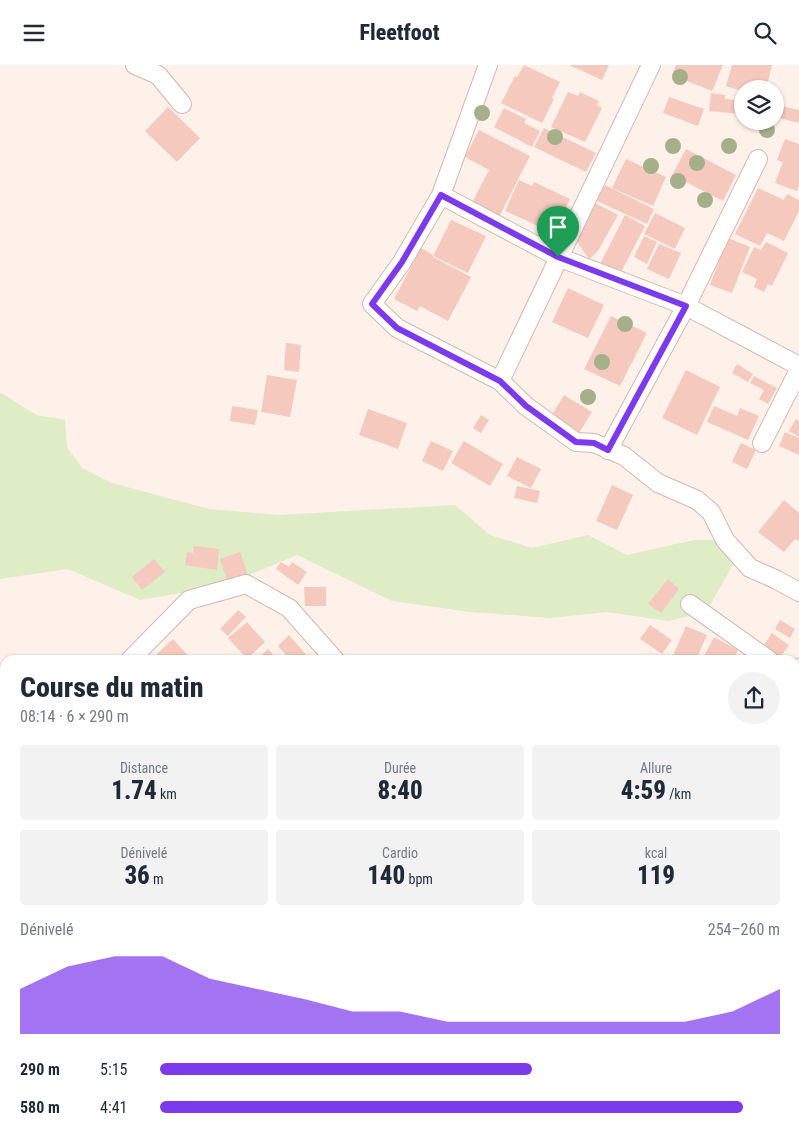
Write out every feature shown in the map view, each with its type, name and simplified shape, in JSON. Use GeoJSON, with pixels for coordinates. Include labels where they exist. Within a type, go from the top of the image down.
{"type":"FeatureCollection","features":[{"type":"Feature","properties":{"kind":"street"},"geometry":{"type":"LineString","coordinates":[[135,65],[158,75],[182,103]]}},
{"type":"Feature","properties":{"kind":"street"},"geometry":{"type":"LineString","coordinates":[[488,65],[441,195],[402,262],[372,304],[397,328],[500,381],[526,406],[576,442],[594,443],[624,456],[658,483],[697,500],[711,512],[725,540],[750,568],[799,592]]}},
{"type":"Feature","properties":{"kind":"street"},"geometry":{"type":"LineString","coordinates":[[500,381],[651,65]]}},
{"type":"Feature","properties":{"kind":"street"},"geometry":{"type":"LineString","coordinates":[[608,450],[686,306],[758,159]]}},
{"type":"Feature","properties":{"kind":"street"},"geometry":{"type":"LineString","coordinates":[[441,195],[558,257],[686,306],[799,368],[762,443]]}},
{"type":"Feature","properties":{"kind":"street"},"geometry":{"type":"LineString","coordinates":[[135,655],[189,600],[246,584],[289,608],[331,655]]}},
{"type":"Feature","properties":{"kind":"street"},"geometry":{"type":"LineString","coordinates":[[690,604],[762,655]]}},
{"type":"Feature","properties":{"kind":"green space"},"geometry":{"type":"Polygon","coordinates":[[[0,392],[36,415],[65,420],[67,447],[82,468],[112,483],[209,509],[278,515],[455,505],[490,535],[532,548],[588,535],[627,555],[694,540],[725,540],[738,556],[706,612],[668,621],[607,612],[550,618],[470,612],[392,601],[297,555],[223,586],[140,600],[68,569],[0,579],[0,392]]]}},
{"type":"Feature","properties":{"kind":"building"},"geometry":{"type":"Polygon","coordinates":[[[524,65],[560,82],[542,123],[501,103],[515,76],[517,77],[524,65]]]}},
{"type":"Feature","properties":{"kind":"building"},"geometry":{"type":"Polygon","coordinates":[[[569,65],[609,65],[602,80],[569,65]]]}},
{"type":"Feature","properties":{"kind":"building"},"geometry":{"type":"Polygon","coordinates":[[[676,65],[723,65],[712,91],[672,75],[676,65]]]}},
{"type":"Feature","properties":{"kind":"building"},"geometry":{"type":"Polygon","coordinates":[[[732,65],[772,65],[768,80],[734,80],[734,88],[726,86],[732,65]]]}},
{"type":"Feature","properties":{"kind":"building"},"geometry":{"type":"Polygon","coordinates":[[[568,92],[578,96],[580,92],[599,101],[597,105],[602,108],[585,142],[551,127],[568,92]]]}},
{"type":"Feature","properties":{"kind":"building"},"geometry":{"type":"Polygon","coordinates":[[[711,93],[725,95],[725,99],[734,100],[734,113],[709,111],[711,93]]]}},
{"type":"Feature","properties":{"kind":"building"},"geometry":{"type":"Polygon","coordinates":[[[669,97],[704,109],[698,126],[663,113],[669,97]]]}},
{"type":"Feature","properties":{"kind":"building"},"geometry":{"type":"Polygon","coordinates":[[[168,107],[200,138],[177,162],[145,131],[168,107]]]}},
{"type":"Feature","properties":{"kind":"building"},"geometry":{"type":"Polygon","coordinates":[[[784,107],[799,110],[799,123],[784,119],[784,107]]]}},
{"type":"Feature","properties":{"kind":"building"},"geometry":{"type":"Polygon","coordinates":[[[504,108],[526,119],[524,123],[540,131],[532,147],[494,127],[504,108]]]}},
{"type":"Feature","properties":{"kind":"building"},"geometry":{"type":"Polygon","coordinates":[[[544,128],[596,153],[586,172],[534,147],[544,128]]]}},
{"type":"Feature","properties":{"kind":"building"},"geometry":{"type":"Polygon","coordinates":[[[479,130],[530,156],[496,223],[472,211],[476,203],[473,201],[489,170],[465,157],[479,130]]]}},
{"type":"Feature","properties":{"kind":"building"},"geometry":{"type":"Polygon","coordinates":[[[785,139],[799,144],[799,186],[797,191],[775,183],[783,162],[777,160],[785,139]]]}},
{"type":"Feature","properties":{"kind":"building"},"geometry":{"type":"Polygon","coordinates":[[[686,149],[736,175],[723,201],[672,175],[686,149]]]}},
{"type":"Feature","properties":{"kind":"building"},"geometry":{"type":"Polygon","coordinates":[[[626,159],[666,177],[653,206],[612,188],[626,159]]]}},
{"type":"Feature","properties":{"kind":"building"},"geometry":{"type":"Polygon","coordinates":[[[519,180],[532,186],[534,182],[570,199],[554,233],[505,211],[519,180]]]}},
{"type":"Feature","properties":{"kind":"building"},"geometry":{"type":"Polygon","coordinates":[[[605,185],[654,209],[647,224],[597,201],[605,185]]]}},
{"type":"Feature","properties":{"kind":"building"},"geometry":{"type":"Polygon","coordinates":[[[758,188],[784,200],[787,194],[799,200],[799,211],[784,241],[767,233],[760,246],[735,234],[758,188]]]}},
{"type":"Feature","properties":{"kind":"building"},"geometry":{"type":"Polygon","coordinates":[[[595,203],[618,215],[598,251],[589,259],[575,239],[595,203]]]}},
{"type":"Feature","properties":{"kind":"building"},"geometry":{"type":"Polygon","coordinates":[[[655,213],[685,228],[675,249],[644,234],[655,213]]]}},
{"type":"Feature","properties":{"kind":"building"},"geometry":{"type":"Polygon","coordinates":[[[625,215],[645,226],[620,274],[600,264],[625,215]]]}},
{"type":"Feature","properties":{"kind":"building"},"geometry":{"type":"Polygon","coordinates":[[[451,220],[486,236],[468,273],[433,256],[451,220]]]}},
{"type":"Feature","properties":{"kind":"building"},"geometry":{"type":"Polygon","coordinates":[[[644,236],[657,242],[647,264],[634,257],[644,236]]]}},
{"type":"Feature","properties":{"kind":"building"},"geometry":{"type":"Polygon","coordinates":[[[728,238],[750,247],[732,293],[710,285],[728,238]]]}},
{"type":"Feature","properties":{"kind":"building"},"geometry":{"type":"Polygon","coordinates":[[[766,242],[788,253],[772,286],[768,284],[764,292],[754,287],[757,279],[742,272],[754,247],[761,250],[766,242]]]}},
{"type":"Feature","properties":{"kind":"building"},"geometry":{"type":"Polygon","coordinates":[[[659,244],[681,253],[669,279],[647,269],[659,244]]]}},
{"type":"Feature","properties":{"kind":"building"},"geometry":{"type":"Polygon","coordinates":[[[421,248],[433,255],[433,257],[471,277],[448,321],[420,306],[417,311],[394,299],[421,248]]]}},
{"type":"Feature","properties":{"kind":"building"},"geometry":{"type":"Polygon","coordinates":[[[568,288],[604,305],[588,338],[552,322],[568,288]]]}},
{"type":"Feature","properties":{"kind":"building"},"geometry":{"type":"Polygon","coordinates":[[[611,316],[647,333],[620,386],[584,369],[611,316]]]}},
{"type":"Feature","properties":{"kind":"building"},"geometry":{"type":"Polygon","coordinates":[[[286,343],[301,345],[299,372],[284,370],[286,343]]]}},
{"type":"Feature","properties":{"kind":"building"},"geometry":{"type":"Polygon","coordinates":[[[737,364],[753,374],[748,382],[732,373],[737,364]]]}},
{"type":"Feature","properties":{"kind":"building"},"geometry":{"type":"Polygon","coordinates":[[[686,370],[720,387],[697,435],[662,418],[686,370]]]}},
{"type":"Feature","properties":{"kind":"building"},"geometry":{"type":"Polygon","coordinates":[[[267,375],[297,380],[290,417],[261,412],[267,375]]]}},
{"type":"Feature","properties":{"kind":"building"},"geometry":{"type":"Polygon","coordinates":[[[754,376],[777,388],[768,404],[759,399],[764,390],[750,383],[754,376]]]}},
{"type":"Feature","properties":{"kind":"building"},"geometry":{"type":"Polygon","coordinates":[[[564,395],[592,412],[576,438],[548,421],[564,395]]]}},
{"type":"Feature","properties":{"kind":"building"},"geometry":{"type":"Polygon","coordinates":[[[232,406],[258,410],[255,425],[230,421],[232,406]]]}},
{"type":"Feature","properties":{"kind":"building"},"geometry":{"type":"Polygon","coordinates":[[[714,406],[737,416],[740,408],[759,416],[748,440],[707,422],[714,406]]]}},
{"type":"Feature","properties":{"kind":"building"},"geometry":{"type":"Polygon","coordinates":[[[368,409],[407,423],[398,449],[359,435],[368,409]]]}},
{"type":"Feature","properties":{"kind":"building"},"geometry":{"type":"Polygon","coordinates":[[[481,415],[489,420],[481,433],[473,428],[481,415]]]}},
{"type":"Feature","properties":{"kind":"building"},"geometry":{"type":"Polygon","coordinates":[[[796,419],[799,421],[799,437],[789,431],[796,419]]]}},
{"type":"Feature","properties":{"kind":"building"},"geometry":{"type":"Polygon","coordinates":[[[785,432],[799,438],[799,455],[779,446],[785,432]]]}},
{"type":"Feature","properties":{"kind":"building"},"geometry":{"type":"Polygon","coordinates":[[[431,441],[453,451],[443,471],[422,461],[431,441]]]}},
{"type":"Feature","properties":{"kind":"building"},"geometry":{"type":"Polygon","coordinates":[[[464,441],[503,464],[490,486],[451,463],[464,441]]]}},
{"type":"Feature","properties":{"kind":"building"},"geometry":{"type":"Polygon","coordinates":[[[741,443],[756,450],[747,469],[732,462],[741,443]]]}},
{"type":"Feature","properties":{"kind":"building"},"geometry":{"type":"Polygon","coordinates":[[[517,457],[541,469],[531,488],[507,476],[517,457]]]}},
{"type":"Feature","properties":{"kind":"building"},"geometry":{"type":"Polygon","coordinates":[[[612,485],[633,495],[617,530],[596,521],[612,485]]]}},
{"type":"Feature","properties":{"kind":"building"},"geometry":{"type":"Polygon","coordinates":[[[517,486],[540,491],[537,503],[514,498],[517,486]]]}},
{"type":"Feature","properties":{"kind":"building"},"geometry":{"type":"Polygon","coordinates":[[[784,500],[799,513],[799,541],[795,539],[784,552],[758,532],[784,500]]]}},
{"type":"Feature","properties":{"kind":"building"},"geometry":{"type":"Polygon","coordinates":[[[194,546],[219,549],[217,570],[185,565],[187,552],[193,553],[194,546]]]}},
{"type":"Feature","properties":{"kind":"building"},"geometry":{"type":"Polygon","coordinates":[[[240,552],[248,575],[227,581],[220,559],[240,552]]]}},
{"type":"Feature","properties":{"kind":"building"},"geometry":{"type":"Polygon","coordinates":[[[154,559],[165,572],[142,590],[132,577],[154,559]]]}},
{"type":"Feature","properties":{"kind":"building"},"geometry":{"type":"Polygon","coordinates":[[[281,562],[289,567],[292,562],[307,572],[298,585],[276,569],[281,562]]]}},
{"type":"Feature","properties":{"kind":"building"},"geometry":{"type":"Polygon","coordinates":[[[668,579],[679,589],[661,613],[648,604],[668,579]]]}},
{"type":"Feature","properties":{"kind":"building"},"geometry":{"type":"Polygon","coordinates":[[[304,587],[326,587],[326,606],[305,606],[304,587]]]}},
{"type":"Feature","properties":{"kind":"building"},"geometry":{"type":"Polygon","coordinates":[[[238,610],[246,617],[228,636],[220,629],[238,610]]]}},
{"type":"Feature","properties":{"kind":"building"},"geometry":{"type":"Polygon","coordinates":[[[780,620],[795,629],[790,638],[775,629],[780,620]]]}},
{"type":"Feature","properties":{"kind":"building"},"geometry":{"type":"Polygon","coordinates":[[[247,622],[265,642],[251,655],[243,655],[228,638],[247,622]]]}},
{"type":"Feature","properties":{"kind":"building"},"geometry":{"type":"Polygon","coordinates":[[[650,625],[672,640],[662,654],[640,639],[650,625]]]}},
{"type":"Feature","properties":{"kind":"building"},"geometry":{"type":"Polygon","coordinates":[[[686,626],[707,635],[698,655],[673,655],[686,626]]]}},
{"type":"Feature","properties":{"kind":"building"},"geometry":{"type":"Polygon","coordinates":[[[772,633],[789,645],[782,655],[773,655],[762,648],[772,633]]]}},
{"type":"Feature","properties":{"kind":"building"},"geometry":{"type":"Polygon","coordinates":[[[289,635],[306,655],[286,655],[278,646],[289,635]]]}},
{"type":"Feature","properties":{"kind":"building"},"geometry":{"type":"Polygon","coordinates":[[[714,637],[738,650],[736,655],[705,655],[714,637]]]}},
{"type":"Feature","properties":{"kind":"building"},"geometry":{"type":"Polygon","coordinates":[[[173,639],[187,655],[156,655],[173,639]]]}},
{"type":"Feature","properties":{"kind":"building"},"geometry":{"type":"Polygon","coordinates":[[[268,649],[273,655],[261,655],[268,649]]]}},
{"type":"Feature","properties":{"kind":"route"},"geometry":{"type":"LineString","coordinates":[[441,195],[558,257],[686,306],[608,450],[594,443],[576,442],[526,406],[500,381],[397,328],[372,304],[402,262],[441,195]]}}]}
